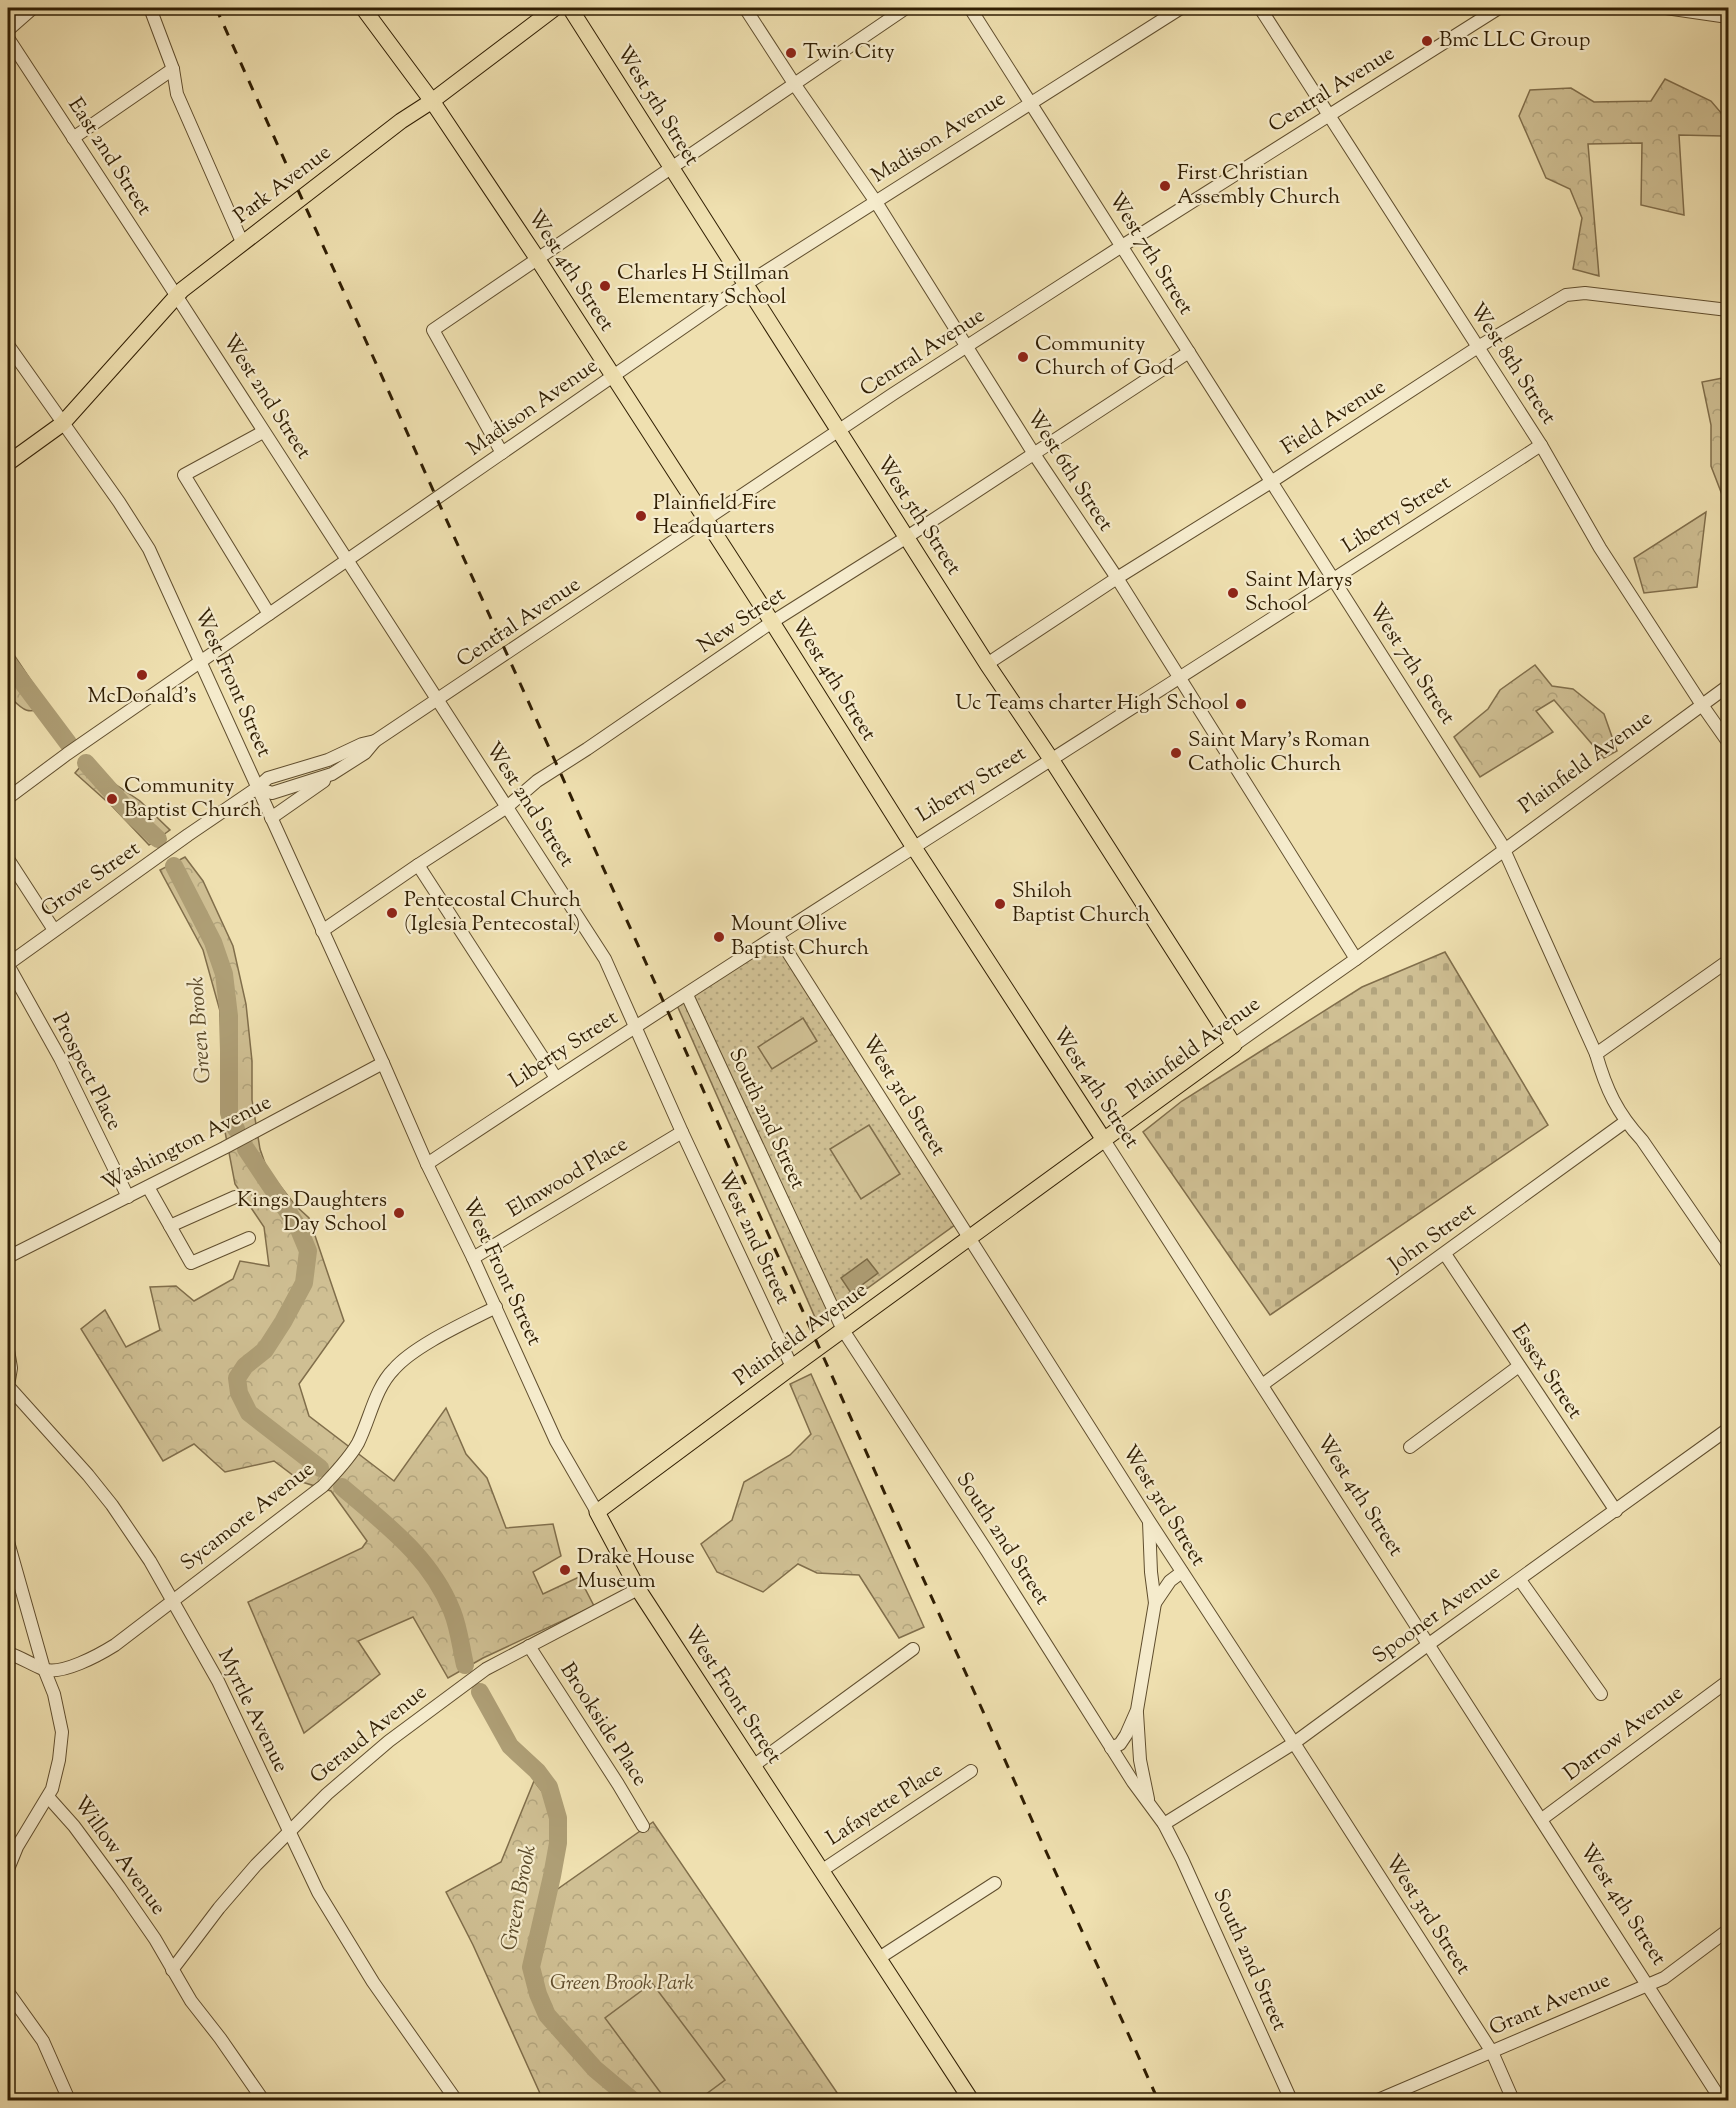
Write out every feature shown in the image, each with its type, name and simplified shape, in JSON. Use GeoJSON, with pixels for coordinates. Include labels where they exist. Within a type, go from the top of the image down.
{"type":"FeatureCollection","features":[{"type":"Feature","properties":{"kind":"main road","name":"West 4th Street"},"geometry":{"type":"LineString","coordinates":[[363,8],[432,101],[537,258],[1104,1140]]}},
{"type":"Feature","properties":{"kind":"main road","name":"Park Avenue"},"geometry":{"type":"LineString","coordinates":[[8,463],[63,424],[177,296],[242,242],[555,8]]}},
{"type":"Feature","properties":{"kind":"main road","name":"West 5th Street"},"geometry":{"type":"LineString","coordinates":[[570,8],[838,432],[1234,1046]]}},
{"type":"Feature","properties":{"kind":"main road","name":"Plainfield Avenue"},"geometry":{"type":"LineString","coordinates":[[597,1512],[792,1367],[1234,1046]]}},
{"type":"Feature","properties":{"kind":"main road","name":"West Front Street"},"geometry":{"type":"LineString","coordinates":[[597,1512],[638,1589],[971,2100]]}},
{"type":"Feature","properties":{"kind":"street"},"geometry":{"type":"LineString","coordinates":[[8,30],[33,8]]}},
{"type":"Feature","properties":{"kind":"street"},"geometry":{"type":"LineString","coordinates":[[150,8],[173,69],[177,94],[242,242]]}},
{"type":"Feature","properties":{"kind":"street","name":"West 6th Street"},"geometry":{"type":"LineString","coordinates":[[745,8],[876,202],[1034,454],[1117,578],[1356,960]]}},
{"type":"Feature","properties":{"kind":"street"},"geometry":{"type":"LineString","coordinates":[[502,453],[433,330],[906,8]]}},
{"type":"Feature","properties":{"kind":"street","name":"West 7th Street"},"geometry":{"type":"LineString","coordinates":[[970,8],[1504,849],[1596,1054],[1604,1082],[1625,1122],[1642,1140],[1728,1265]]}},
{"type":"Feature","properties":{"kind":"street","name":"Madison Avenue"},"geometry":{"type":"LineString","coordinates":[[8,798],[67,754],[746,284],[1181,8]]}},
{"type":"Feature","properties":{"kind":"street","name":"West 8th Street"},"geometry":{"type":"LineString","coordinates":[[1260,8],[1541,445],[1600,548],[1728,742]]}},
{"type":"Feature","properties":{"kind":"street","name":"Central Avenue"},"geometry":{"type":"LineString","coordinates":[[375,741],[362,744],[328,760],[268,778],[257,788],[272,793],[332,774],[365,753],[375,741],[893,394],[1122,246],[1499,8]]}},
{"type":"Feature","properties":{"kind":"street"},"geometry":{"type":"LineString","coordinates":[[1666,8],[1728,17]]}},
{"type":"Feature","properties":{"kind":"street","name":"East 2nd Street"},"geometry":{"type":"LineString","coordinates":[[8,38],[177,296]]}},
{"type":"Feature","properties":{"kind":"street"},"geometry":{"type":"LineString","coordinates":[[73,138],[173,69]]}},
{"type":"Feature","properties":{"kind":"street","name":"Field Avenue"},"geometry":{"type":"LineString","coordinates":[[987,664],[1478,347],[1566,295],[1576,293],[1728,310]]}},
{"type":"Feature","properties":{"kind":"street","name":"West 2nd Street"},"geometry":{"type":"LineString","coordinates":[[177,296],[605,958],[682,1132],[792,1367]]}},
{"type":"Feature","properties":{"kind":"street","name":"West Front Street"},"geometry":{"type":"LineString","coordinates":[[8,345],[119,502],[149,549],[427,1164],[496,1307],[556,1441],[597,1512]]}},
{"type":"Feature","properties":{"kind":"street","name":"New Street"},"geometry":{"type":"LineString","coordinates":[[322,931],[507,807],[537,781],[772,622],[907,537],[1189,352]]}},
{"type":"Feature","properties":{"kind":"street"},"geometry":{"type":"LineString","coordinates":[[264,432],[184,475],[269,614]]}},
{"type":"Feature","properties":{"kind":"street","name":"Liberty Street"},"geometry":{"type":"LineString","coordinates":[[427,1164],[913,846],[1334,580],[1541,445]]}},
{"type":"Feature","properties":{"kind":"street","name":"Plainfield Avenue"},"geometry":{"type":"LineString","coordinates":[[1234,1046],[1356,960],[1728,686]]}},
{"type":"Feature","properties":{"kind":"street"},"geometry":{"type":"LineString","coordinates":[[271,818],[332,774]]}},
{"type":"Feature","properties":{"kind":"street","name":"Grove Street"},"geometry":{"type":"LineString","coordinates":[[8,964],[257,788]]}},
{"type":"Feature","properties":{"kind":"street"},"geometry":{"type":"LineString","coordinates":[[8,859],[54,930]]}},
{"type":"Feature","properties":{"kind":"street"},"geometry":{"type":"LineString","coordinates":[[418,865],[556,1078]]}},
{"type":"Feature","properties":{"kind":"street","name":"West 3rd Street"},"geometry":{"type":"LineString","coordinates":[[777,935],[1149,1521],[1492,2052],[1513,2100]]}},
{"type":"Feature","properties":{"kind":"street"},"geometry":{"type":"LineString","coordinates":[[1596,1054],[1728,961]]}},
{"type":"Feature","properties":{"kind":"street","name":"Prospect Place"},"geometry":{"type":"LineString","coordinates":[[8,964],[60,1058],[128,1197]]}},
{"type":"Feature","properties":{"kind":"street","name":"South 2nd Street"},"geometry":{"type":"LineString","coordinates":[[687,994],[843,1330],[987,1551],[1133,1782],[1164,1824],[1291,2100]]}},
{"type":"Feature","properties":{"kind":"street","name":"Washington Avenue"},"geometry":{"type":"LineString","coordinates":[[8,1257],[224,1148],[383,1063]]}},
{"type":"Feature","properties":{"kind":"street","name":"John Street"},"geometry":{"type":"LineString","coordinates":[[1263,1384],[1625,1122]]}},
{"type":"Feature","properties":{"kind":"street","name":"Elmwood Place"},"geometry":{"type":"LineString","coordinates":[[473,1258],[682,1132]]}},
{"type":"Feature","properties":{"kind":"street","name":"West 4th Street"},"geometry":{"type":"LineString","coordinates":[[1104,1140],[1263,1384],[1721,2100]]}},
{"type":"Feature","properties":{"kind":"street"},"geometry":{"type":"LineString","coordinates":[[148,1187],[191,1263],[249,1238]]}},
{"type":"Feature","properties":{"kind":"street"},"geometry":{"type":"LineString","coordinates":[[170,1226],[235,1197]]}},
{"type":"Feature","properties":{"kind":"street","name":"Essex Street"},"geometry":{"type":"LineString","coordinates":[[1445,1254],[1616,1511]]}},
{"type":"Feature","properties":{"kind":"street","name":"Sycamore Avenue"},"geometry":{"type":"LineString","coordinates":[[44,1669],[53,1670],[85,1662],[99,1655],[323,1486],[358,1443],[386,1379],[394,1368],[445,1334],[496,1307]]}},
{"type":"Feature","properties":{"kind":"street","name":"Myrtle Avenue"},"geometry":{"type":"LineString","coordinates":[[8,1350],[11,1368],[8,1387],[88,1475],[112,1505],[150,1561],[218,1681],[318,1892],[373,1982],[456,2100]]}},
{"type":"Feature","properties":{"kind":"street"},"geometry":{"type":"LineString","coordinates":[[1410,1448],[1519,1366]]}},
{"type":"Feature","properties":{"kind":"street","name":"Spooner Avenue"},"geometry":{"type":"LineString","coordinates":[[1164,1824],[1294,1743],[1728,1429]]}},
{"type":"Feature","properties":{"kind":"street"},"geometry":{"type":"LineString","coordinates":[[1149,1521],[1150,1572],[1155,1603],[1137,1710],[1140,1760],[1149,1803]]}},
{"type":"Feature","properties":{"kind":"street","name":"Willow Avenue"},"geometry":{"type":"LineString","coordinates":[[8,1542],[44,1669],[54,1694],[62,1732],[59,1760],[49,1798],[74,1826],[119,1887],[155,1939],[191,2001],[263,2100]]}},
{"type":"Feature","properties":{"kind":"street"},"geometry":{"type":"LineString","coordinates":[[1155,1603],[1170,1581],[1182,1572]]}},
{"type":"Feature","properties":{"kind":"street"},"geometry":{"type":"LineString","coordinates":[[1520,1580],[1601,1694]]}},
{"type":"Feature","properties":{"kind":"street","name":"Geraud Avenue"},"geometry":{"type":"LineString","coordinates":[[172,1970],[219,1908],[288,1831],[389,1741],[486,1669],[638,1589]]}},
{"type":"Feature","properties":{"kind":"street","name":"Brookside Place"},"geometry":{"type":"LineString","coordinates":[[529,1646],[643,1826]]}},
{"type":"Feature","properties":{"kind":"street"},"geometry":{"type":"LineString","coordinates":[[753,1766],[913,1649]]}},
{"type":"Feature","properties":{"kind":"street"},"geometry":{"type":"LineString","coordinates":[[8,1653],[44,1669]]}},
{"type":"Feature","properties":{"kind":"street","name":"Darrow Avenue"},"geometry":{"type":"LineString","coordinates":[[1542,1819],[1728,1681]]}},
{"type":"Feature","properties":{"kind":"street"},"geometry":{"type":"LineString","coordinates":[[1111,1748],[1120,1744],[1137,1710]]}},
{"type":"Feature","properties":{"kind":"street","name":"Lafayette Place"},"geometry":{"type":"LineString","coordinates":[[821,1871],[971,1772]]}},
{"type":"Feature","properties":{"kind":"street"},"geometry":{"type":"LineString","coordinates":[[8,1869],[17,1847],[49,1798]]}},
{"type":"Feature","properties":{"kind":"street"},"geometry":{"type":"LineString","coordinates":[[879,1959],[995,1883]]}},
{"type":"Feature","properties":{"kind":"street","name":"Grant Avenue"},"geometry":{"type":"LineString","coordinates":[[1378,2100],[1664,1978],[1728,1930]]}},
{"type":"Feature","properties":{"kind":"street"},"geometry":{"type":"LineString","coordinates":[[9,1999],[43,2041],[69,2100]]}},
{"type":"Feature","properties":{"kind":"green space"},"geometry":{"type":"Polygon","coordinates":[[[1665,79],[1711,101],[1728,121],[1728,164],[1723,136],[1679,135],[1684,215],[1641,205],[1642,143],[1588,144],[1599,276],[1573,269],[1582,218],[1570,189],[1546,178],[1519,116],[1530,90],[1571,88],[1594,102],[1651,101],[1665,79]]]}},
{"type":"Feature","properties":{"kind":"green space"},"geometry":{"type":"Polygon","coordinates":[[[1728,377],[1728,505],[1726,505],[1711,466],[1711,425],[1702,382],[1728,377]]]}},
{"type":"Feature","properties":{"kind":"green space"},"geometry":{"type":"Polygon","coordinates":[[[1706,512],[1697,587],[1644,593],[1634,558],[1706,512]]]}},
{"type":"Feature","properties":{"kind":"green space"},"geometry":{"type":"Polygon","coordinates":[[[8,646],[48,706],[35,711],[25,710],[8,695],[8,646]]]}},
{"type":"Feature","properties":{"kind":"green space"},"geometry":{"type":"Polygon","coordinates":[[[1535,665],[1552,686],[1573,689],[1604,714],[1617,751],[1604,758],[1554,700],[1536,711],[1553,732],[1480,777],[1454,737],[1488,709],[1500,690],[1535,665]]]}},
{"type":"Feature","properties":{"kind":"green space"},"geometry":{"type":"Polygon","coordinates":[[[87,759],[106,778],[140,801],[170,830],[149,845],[113,807],[75,773],[87,759]]]}},
{"type":"Feature","properties":{"kind":"green space"},"geometry":{"type":"Polygon","coordinates":[[[185,857],[203,881],[233,946],[246,1004],[252,1061],[252,1100],[260,1149],[267,1169],[295,1205],[309,1218],[344,1321],[299,1384],[309,1416],[394,1481],[446,1408],[466,1454],[487,1478],[506,1528],[553,1524],[561,1556],[533,1572],[543,1594],[579,1577],[594,1606],[483,1658],[448,1678],[413,1617],[358,1641],[380,1674],[304,1733],[248,1602],[362,1548],[367,1541],[331,1491],[302,1482],[274,1461],[225,1472],[194,1444],[163,1461],[81,1329],[105,1310],[126,1347],[160,1330],[150,1287],[176,1286],[194,1301],[233,1279],[240,1261],[269,1266],[264,1227],[235,1184],[222,1116],[220,1011],[203,950],[160,870],[185,857]]]}},
{"type":"Feature","properties":{"kind":"green space"},"geometry":{"type":"Polygon","coordinates":[[[777,939],[959,1222],[818,1324],[676,1003],[777,939]]]}},
{"type":"Feature","properties":{"kind":"green space"},"geometry":{"type":"Polygon","coordinates":[[[1445,952],[1548,1125],[1270,1315],[1143,1132],[1182,1101],[1362,987],[1445,952]]]}},
{"type":"Feature","properties":{"kind":"green space"},"geometry":{"type":"Polygon","coordinates":[[[803,1018],[817,1041],[772,1069],[758,1047],[803,1018]]]}},
{"type":"Feature","properties":{"kind":"green space"},"geometry":{"type":"Polygon","coordinates":[[[869,1125],[900,1174],[861,1199],[830,1149],[869,1125]]]}},
{"type":"Feature","properties":{"kind":"green space"},"geometry":{"type":"Polygon","coordinates":[[[811,1374],[924,1627],[899,1638],[859,1575],[817,1573],[798,1564],[763,1592],[717,1572],[701,1544],[732,1520],[744,1482],[790,1455],[811,1434],[790,1384],[811,1374]]]}},
{"type":"Feature","properties":{"kind":"green space","name":"Green Brook Park"},"geometry":{"type":"Polygon","coordinates":[[[534,1781],[552,1804],[549,1895],[653,1822],[842,2100],[543,2100],[473,1945],[446,1892],[501,1862],[534,1781]]]}},
{"type":"Feature","properties":{"kind":"green space"},"geometry":{"type":"Polygon","coordinates":[[[652,1983],[725,2080],[698,2100],[666,2100],[605,2018],[652,1983]]]}},
{"type":"Feature","properties":{"kind":"shaded area"},"geometry":{"type":"Polygon","coordinates":[[[867,1259],[878,1273],[851,1293],[841,1278],[867,1259]]]}},
{"type":"Feature","properties":{"kind":"waterway","name":"Green Brook"},"geometry":{"type":"LineString","coordinates":[[8,663],[68,743]]}},
{"type":"Feature","properties":{"kind":"waterway","name":"Green Brook"},"geometry":{"type":"LineString","coordinates":[[86,763],[131,814],[158,839]]}},
{"type":"Feature","properties":{"kind":"waterway","name":"Green Brook"},"geometry":{"type":"LineString","coordinates":[[174,866],[213,942],[224,974],[229,1016],[229,1113],[236,1129]]}},
{"type":"Feature","properties":{"kind":"waterway","name":"Green Brook"},"geometry":{"type":"LineString","coordinates":[[246,1149],[298,1227],[308,1251],[304,1283],[265,1350],[245,1366],[237,1378],[239,1393],[249,1413],[320,1468]]}},
{"type":"Feature","properties":{"kind":"waterway","name":"Green Brook"},"geometry":{"type":"LineString","coordinates":[[342,1487],[405,1542],[432,1574],[452,1611],[465,1665]]}},
{"type":"Feature","properties":{"kind":"waterway","name":"Green Brook"},"geometry":{"type":"LineString","coordinates":[[480,1692],[510,1746],[537,1771],[549,1787],[558,1818],[558,1843],[531,1967],[538,1994],[547,2015],[595,2069],[632,2100]]}},
{"type":"Feature","properties":{"kind":"railway"},"geometry":{"type":"LineString","coordinates":[[216,8],[1158,2100]]}},
{"type":"Feature","properties":{"kind":"place","name":"Bmc LLC Group"},"geometry":{"type":"Point","coordinates":[1427,41]}},
{"type":"Feature","properties":{"kind":"place","name":"Twin City"},"geometry":{"type":"Point","coordinates":[791,53]}},
{"type":"Feature","properties":{"kind":"place","name":"First Christian Assembly Church"},"geometry":{"type":"Point","coordinates":[1165,186]}},
{"type":"Feature","properties":{"kind":"place","name":"Charles H Stillman Elementary School"},"geometry":{"type":"Point","coordinates":[605,286]}},
{"type":"Feature","properties":{"kind":"place","name":"Community Church of God"},"geometry":{"type":"Point","coordinates":[1023,357]}},
{"type":"Feature","properties":{"kind":"place","name":"Plainfield Fire Headquarters"},"geometry":{"type":"Point","coordinates":[641,516]}},
{"type":"Feature","properties":{"kind":"place","name":"Saint Marys School"},"geometry":{"type":"Point","coordinates":[1233,593]}},
{"type":"Feature","properties":{"kind":"place","name":"McDonald's"},"geometry":{"type":"Point","coordinates":[142,675]}},
{"type":"Feature","properties":{"kind":"place","name":"Uc Teams charter High School"},"geometry":{"type":"Point","coordinates":[1241,704]}},
{"type":"Feature","properties":{"kind":"place","name":"Saint Mary's Roman Catholic Church"},"geometry":{"type":"Point","coordinates":[1176,753]}},
{"type":"Feature","properties":{"kind":"place","name":"Community Baptist Church"},"geometry":{"type":"Point","coordinates":[112,799]}},
{"type":"Feature","properties":{"kind":"place","name":"Shiloh Baptist Church"},"geometry":{"type":"Point","coordinates":[1000,904]}},
{"type":"Feature","properties":{"kind":"place","name":"Pentecostal Church (Iglesia Pentecostal)"},"geometry":{"type":"Point","coordinates":[392,913]}},
{"type":"Feature","properties":{"kind":"place","name":"Mount Olive Baptist Church"},"geometry":{"type":"Point","coordinates":[719,937]}},
{"type":"Feature","properties":{"kind":"place","name":"Kings Daughters Day School"},"geometry":{"type":"Point","coordinates":[399,1213]}},
{"type":"Feature","properties":{"kind":"place","name":"Drake House Museum"},"geometry":{"type":"Point","coordinates":[565,1570]}}]}
